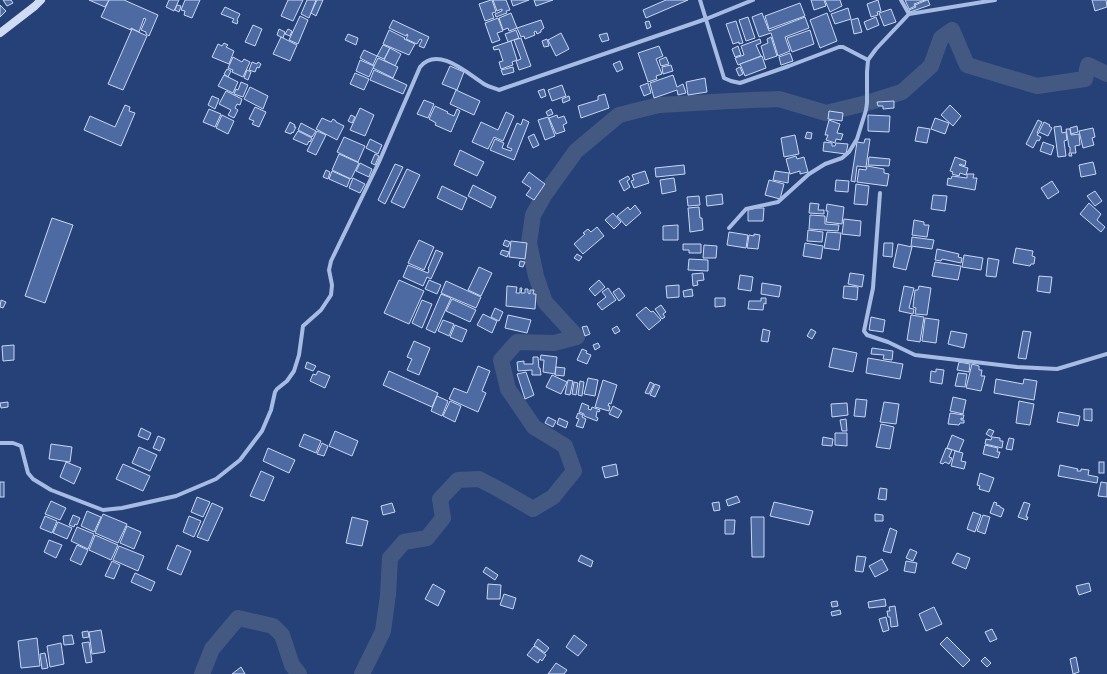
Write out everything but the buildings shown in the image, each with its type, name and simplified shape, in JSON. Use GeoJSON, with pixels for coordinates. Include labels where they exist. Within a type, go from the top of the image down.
{"type":"FeatureCollection","features":[{"type":"Feature","properties":{"kind":"main road"},"geometry":{"type":"LineString","coordinates":[[0,33],[11,26],[38,1]]}},
{"type":"Feature","properties":{"kind":"street"},"geometry":{"type":"LineString","coordinates":[[700,0],[724,78],[731,81],[740,83],[839,47],[843,47],[868,60]]}},
{"type":"Feature","properties":{"kind":"street"},"geometry":{"type":"LineString","coordinates":[[0,443],[13,443],[21,446],[28,473],[33,479],[45,487],[103,510],[122,508],[176,496],[216,479],[240,460],[262,431],[271,410],[275,392],[287,381],[294,371],[299,355],[303,326],[321,310],[331,295],[332,285],[329,270],[330,261],[379,162],[420,67],[424,63],[437,58],[460,67],[485,85],[499,90],[706,19],[753,0]]}},
{"type":"Feature","properties":{"kind":"street"},"geometry":{"type":"LineString","coordinates":[[901,0],[909,14]]}},
{"type":"Feature","properties":{"kind":"street"},"geometry":{"type":"LineString","coordinates":[[729,228],[746,209],[778,202],[809,174],[825,164],[842,158],[849,152],[857,139],[866,110],[868,60],[876,49],[909,14],[995,0]]}},
{"type":"Feature","properties":{"kind":"street"},"geometry":{"type":"LineString","coordinates":[[880,193],[873,288],[864,331],[867,335],[888,342],[915,355],[1017,367],[1058,369],[1107,354]]}},
{"type":"Feature","properties":{"kind":"waterway"},"geometry":{"type":"LineString","coordinates":[[362,674],[383,631],[388,595],[390,558],[404,542],[427,538],[443,518],[440,499],[458,480],[479,479],[533,509],[553,497],[574,471],[565,446],[534,427],[508,389],[501,360],[517,342],[554,343],[577,337],[545,302],[536,276],[529,243],[533,215],[545,194],[576,151],[619,115],[659,105],[730,101],[779,99],[826,113],[867,103],[902,92],[931,66],[941,38],[952,30],[967,65],[1037,86],[1085,79],[1088,65],[1107,74]]}},
{"type":"Feature","properties":{"kind":"waterway"},"geometry":{"type":"LineString","coordinates":[[202,674],[212,649],[238,618],[273,626],[282,635],[292,665],[299,674]]}}]}
